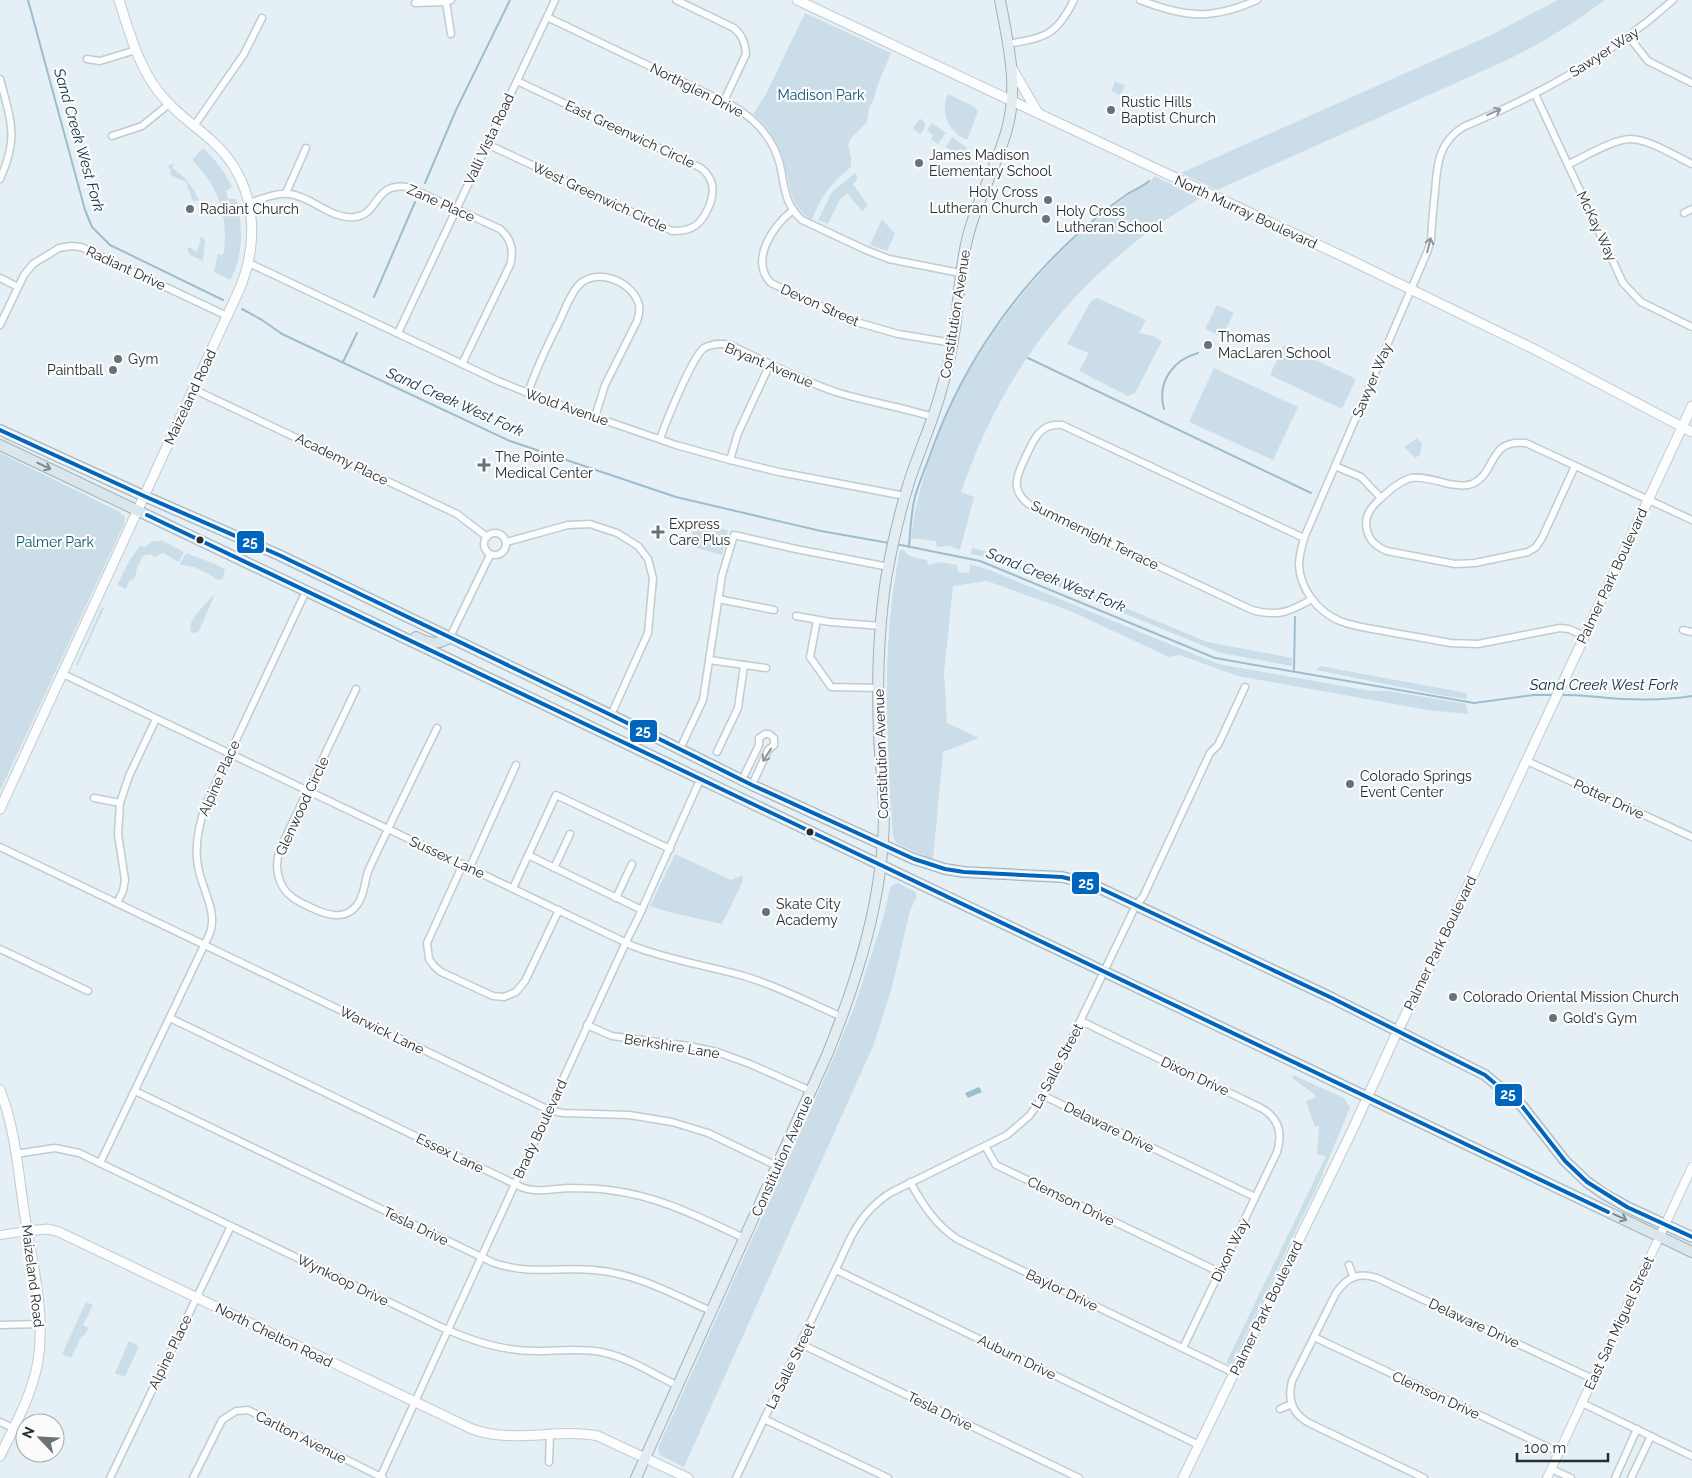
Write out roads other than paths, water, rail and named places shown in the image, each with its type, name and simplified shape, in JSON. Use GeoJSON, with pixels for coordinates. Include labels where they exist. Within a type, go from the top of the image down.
{"type":"FeatureCollection","features":[{"type":"Feature","properties":{"kind":"highway"},"geometry":{"type":"LineString","coordinates":[[0,430],[279,555],[882,846],[945,869],[964,872],[1073,879],[1090,884],[1136,905],[1398,1030],[1485,1075],[1522,1106],[1565,1161],[1587,1182],[1627,1207],[1692,1237]]}},
{"type":"Feature","properties":{"kind":"highway"},"geometry":{"type":"LineString","coordinates":[[0,445],[1692,1252]]}},
{"type":"Feature","properties":{"kind":"highway"},"geometry":{"type":"LineString","coordinates":[[362,618],[376,617],[427,642],[434,643],[450,637]]}},
{"type":"Feature","properties":{"kind":"main road","name":"Maizeland Road"},"geometry":{"type":"LineString","coordinates":[[0,809],[194,389],[249,263],[252,229],[249,203],[241,181],[229,159],[212,141],[169,104],[149,78],[136,50],[119,0]]}},
{"type":"Feature","properties":{"kind":"main road","name":"North Murray Boulevard"},"geometry":{"type":"LineString","coordinates":[[797,0],[1411,290],[1566,365],[1692,432]]}},
{"type":"Feature","properties":{"kind":"main road","name":"Constitution Avenue"},"geometry":{"type":"LineString","coordinates":[[636,1478],[811,1092],[842,1017],[871,918],[880,866],[884,812],[878,688],[881,626],[889,563],[905,496],[941,393],[953,343],[960,274],[972,221],[1004,138],[1010,116],[1012,68],[1000,0]]}},
{"type":"Feature","properties":{"kind":"main road"},"geometry":{"type":"LineString","coordinates":[[1012,68],[1038,113]]}},
{"type":"Feature","properties":{"kind":"main road","name":"Palmer Park Boulevard"},"geometry":{"type":"LineString","coordinates":[[1183,1478],[1438,950],[1692,406]]}},
{"type":"Feature","properties":{"kind":"main road","name":"Maizeland Road"},"geometry":{"type":"LineString","coordinates":[[0,1090],[11,1130],[40,1324],[36,1371],[28,1396],[0,1456]]}},
{"type":"Feature","properties":{"kind":"main road","name":"North Chelton Road"},"geometry":{"type":"LineString","coordinates":[[27,1231],[48,1230],[59,1232],[462,1425],[485,1433],[501,1435],[598,1436],[688,1478]]}},
{"type":"Feature","properties":{"kind":"street","name":"Valli Vista Road"},"geometry":{"type":"LineString","coordinates":[[398,334],[556,0]]}},
{"type":"Feature","properties":{"kind":"street"},"geometry":{"type":"LineString","coordinates":[[676,0],[734,28],[741,34],[746,47],[746,54],[724,102]]}},
{"type":"Feature","properties":{"kind":"street"},"geometry":{"type":"LineString","coordinates":[[1008,44],[1038,38],[1055,30],[1066,17],[1074,0]]}},
{"type":"Feature","properties":{"kind":"street"},"geometry":{"type":"LineString","coordinates":[[1140,0],[1175,12],[1205,15],[1235,9],[1257,0]]}},
{"type":"Feature","properties":{"kind":"street","name":"Sawyer Way"},"geometry":{"type":"LineString","coordinates":[[1584,636],[1569,629],[1560,628],[1478,644],[1450,643],[1352,625],[1340,621],[1320,609],[1312,599],[1304,586],[1299,564],[1300,552],[1304,538],[1424,260],[1430,240],[1438,163],[1444,146],[1454,133],[1463,127],[1535,94],[1597,59],[1629,37],[1673,0]]}},
{"type":"Feature","properties":{"kind":"street"},"geometry":{"type":"LineString","coordinates":[[415,3],[448,1],[451,34]]}},
{"type":"Feature","properties":{"kind":"street","name":"Northglen Drive"},"geometry":{"type":"LineString","coordinates":[[547,17],[733,106],[752,119],[770,142],[779,163],[786,198],[796,215],[808,224],[875,254],[900,262],[960,274]]}},
{"type":"Feature","properties":{"kind":"street"},"geometry":{"type":"LineString","coordinates":[[194,126],[244,54],[262,18]]}},
{"type":"Feature","properties":{"kind":"street"},"geometry":{"type":"LineString","coordinates":[[1629,37],[1648,61],[1692,83]]}},
{"type":"Feature","properties":{"kind":"street"},"geometry":{"type":"LineString","coordinates":[[87,59],[100,61],[136,50]]}},
{"type":"Feature","properties":{"kind":"street"},"geometry":{"type":"LineString","coordinates":[[0,79],[2,98],[12,126],[10,155],[0,179]]}},
{"type":"Feature","properties":{"kind":"street","name":"East Greenwich Circle"},"geometry":{"type":"LineString","coordinates":[[517,81],[701,168],[710,178],[712,184],[712,196],[707,210]]}},
{"type":"Feature","properties":{"kind":"street","name":"McKay Way"},"geometry":{"type":"LineString","coordinates":[[1535,94],[1623,283],[1635,297],[1647,306],[1692,327]]}},
{"type":"Feature","properties":{"kind":"street"},"geometry":{"type":"LineString","coordinates":[[112,136],[142,126],[169,104]]}},
{"type":"Feature","properties":{"kind":"street"},"geometry":{"type":"LineString","coordinates":[[1569,164],[1617,142],[1632,139],[1647,142],[1692,164]]}},
{"type":"Feature","properties":{"kind":"street","name":"West Greenwich Circle"},"geometry":{"type":"LineString","coordinates":[[487,144],[672,231],[691,228],[700,221],[707,210]]}},
{"type":"Feature","properties":{"kind":"street"},"geometry":{"type":"LineString","coordinates":[[249,203],[286,193],[306,148]]}},
{"type":"Feature","properties":{"kind":"street","name":"Zane Place"},"geometry":{"type":"LineString","coordinates":[[286,193],[299,196],[337,214],[358,217],[370,210],[383,192],[401,186],[414,189],[500,229],[508,238],[512,251],[510,265],[462,364]]}},
{"type":"Feature","properties":{"kind":"street","name":"Devon Street"},"geometry":{"type":"LineString","coordinates":[[793,210],[775,228],[763,254],[762,268],[771,283],[853,321],[898,334],[953,343]]}},
{"type":"Feature","properties":{"kind":"street"},"geometry":{"type":"LineString","coordinates":[[1684,213],[1692,210]]}},
{"type":"Feature","properties":{"kind":"street","name":"Radiant Drive"},"geometry":{"type":"LineString","coordinates":[[0,325],[25,273],[33,264],[59,248],[76,246],[227,316]]}},
{"type":"Feature","properties":{"kind":"street","name":"Wold Avenue"},"geometry":{"type":"LineString","coordinates":[[249,263],[462,364],[528,393],[595,417],[730,460],[779,472],[905,496]]}},
{"type":"Feature","properties":{"kind":"street"},"geometry":{"type":"LineString","coordinates":[[528,393],[535,372],[574,291],[586,279],[600,276],[608,278],[632,291],[638,302],[639,314],[605,385],[595,417]]}},
{"type":"Feature","properties":{"kind":"street"},"geometry":{"type":"LineString","coordinates":[[0,278],[18,287]]}},
{"type":"Feature","properties":{"kind":"street","name":"Bryant Avenue"},"geometry":{"type":"LineString","coordinates":[[660,439],[696,357],[705,348],[717,343],[730,345],[834,392],[933,417]]}},
{"type":"Feature","properties":{"kind":"street"},"geometry":{"type":"LineString","coordinates":[[730,460],[738,433],[770,364]]}},
{"type":"Feature","properties":{"kind":"street","name":"Academy Place"},"geometry":{"type":"LineString","coordinates":[[194,389],[457,514],[486,537]]}},
{"type":"Feature","properties":{"kind":"street","name":"Summernight Terrace"},"geometry":{"type":"LineString","coordinates":[[1304,538],[1062,425],[1052,425],[1038,432],[1017,474],[1016,484],[1018,491],[1024,501],[1032,507],[1252,610],[1272,614],[1284,612],[1312,599]]}},
{"type":"Feature","properties":{"kind":"street"},"geometry":{"type":"LineString","coordinates":[[1575,466],[1542,538],[1536,547],[1521,554],[1475,563],[1455,564],[1387,551],[1377,546],[1370,538],[1366,522],[1369,512],[1381,498],[1402,482],[1410,478],[1421,478],[1467,486],[1474,483],[1488,469],[1495,455],[1502,448],[1516,442],[1526,443],[1692,520]]}},
{"type":"Feature","properties":{"kind":"street"},"geometry":{"type":"LineString","coordinates":[[1335,466],[1361,477],[1381,498]]}},
{"type":"Feature","properties":{"kind":"street"},"geometry":{"type":"LineString","coordinates":[[506,542],[568,525],[590,524],[617,533],[638,546],[648,560],[653,578],[648,633],[611,714]]}},
{"type":"Feature","properties":{"kind":"street"},"geometry":{"type":"LineString","coordinates":[[498,533],[505,538],[506,542],[506,550],[502,554],[494,556],[485,548],[484,540],[490,534],[498,533]]}},
{"type":"Feature","properties":{"kind":"street"},"geometry":{"type":"LineString","coordinates":[[680,749],[703,700],[722,575],[734,535],[796,549],[889,563]]}},
{"type":"Feature","properties":{"kind":"street"},"geometry":{"type":"LineString","coordinates":[[450,637],[490,554]]}},
{"type":"Feature","properties":{"kind":"street","name":"Alpine Place"},"geometry":{"type":"LineString","coordinates":[[100,1163],[212,928],[213,918],[198,867],[197,839],[203,813],[306,591]]}},
{"type":"Feature","properties":{"kind":"street"},"geometry":{"type":"LineString","coordinates":[[718,599],[774,610]]}},
{"type":"Feature","properties":{"kind":"street"},"geometry":{"type":"LineString","coordinates":[[830,622],[831,613]]}},
{"type":"Feature","properties":{"kind":"street"},"geometry":{"type":"LineString","coordinates":[[796,616],[830,622],[881,626]]}},
{"type":"Feature","properties":{"kind":"street"},"geometry":{"type":"LineString","coordinates":[[817,620],[810,657],[830,687],[878,688]]}},
{"type":"Feature","properties":{"kind":"street"},"geometry":{"type":"LineString","coordinates":[[1683,630],[1692,632]]}},
{"type":"Feature","properties":{"kind":"street"},"geometry":{"type":"LineString","coordinates":[[709,660],[766,668]]}},
{"type":"Feature","properties":{"kind":"street"},"geometry":{"type":"LineString","coordinates":[[717,752],[738,708],[744,665]]}},
{"type":"Feature","properties":{"kind":"street","name":"Sussex Lane"},"geometry":{"type":"LineString","coordinates":[[61,674],[626,942],[654,953],[722,970],[769,985],[842,1017]]}},
{"type":"Feature","properties":{"kind":"street","name":"La Salle Street"},"geometry":{"type":"LineString","coordinates":[[736,1478],[856,1228],[868,1211],[884,1196],[1007,1135],[1034,1111],[1044,1096],[1136,905],[1148,887],[1210,754],[1218,745],[1245,687]]}},
{"type":"Feature","properties":{"kind":"street","name":"Glenwood Circle"},"geometry":{"type":"LineString","coordinates":[[356,690],[280,849],[276,866],[283,886],[288,893],[294,899],[318,911],[331,915],[340,915],[350,912],[357,905],[362,897],[369,871],[437,728]]}},
{"type":"Feature","properties":{"kind":"street"},"geometry":{"type":"LineString","coordinates":[[117,903],[123,891],[125,880],[118,834],[120,803],[129,776],[156,719]]}},
{"type":"Feature","properties":{"kind":"street"},"geometry":{"type":"LineString","coordinates":[[769,734],[774,738],[774,745],[768,750],[747,782],[760,745],[759,738],[769,734]]}},
{"type":"Feature","properties":{"kind":"street","name":"Potter Drive"},"geometry":{"type":"LineString","coordinates":[[1526,761],[1692,837]]}},
{"type":"Feature","properties":{"kind":"street"},"geometry":{"type":"LineString","coordinates":[[516,765],[427,943],[429,959],[441,972],[492,996],[504,997],[516,992],[525,981],[559,910]]}},
{"type":"Feature","properties":{"kind":"street","name":"Brady Boulevard"},"geometry":{"type":"LineString","coordinates":[[381,1478],[700,780]]}},
{"type":"Feature","properties":{"kind":"street"},"geometry":{"type":"LineString","coordinates":[[513,888],[556,795],[670,849]]}},
{"type":"Feature","properties":{"kind":"street"},"geometry":{"type":"LineString","coordinates":[[94,798],[120,803]]}},
{"type":"Feature","properties":{"kind":"street"},"geometry":{"type":"LineString","coordinates":[[554,868],[570,834]]}},
{"type":"Feature","properties":{"kind":"street","name":"Warwick Lane"},"geometry":{"type":"LineString","coordinates":[[0,847],[549,1110],[563,1113],[629,1115],[672,1122],[708,1133],[777,1166]]}},
{"type":"Feature","properties":{"kind":"street"},"geometry":{"type":"LineString","coordinates":[[528,855],[642,910]]}},
{"type":"Feature","properties":{"kind":"street"},"geometry":{"type":"LineString","coordinates":[[616,898],[632,864]]}},
{"type":"Feature","properties":{"kind":"street"},"geometry":{"type":"LineString","coordinates":[[0,949],[88,991]]}},
{"type":"Feature","properties":{"kind":"street","name":"Essex Lane"},"geometry":{"type":"LineString","coordinates":[[170,1018],[515,1184],[533,1190],[600,1189],[647,1197],[670,1204],[744,1238]]}},
{"type":"Feature","properties":{"kind":"street","name":"Dixon Drive"},"geometry":{"type":"LineString","coordinates":[[1081,1022],[1270,1112],[1279,1130],[1280,1138],[1277,1152]]}},
{"type":"Feature","properties":{"kind":"street","name":"Berkshire Lane"},"geometry":{"type":"LineString","coordinates":[[588,1026],[612,1036],[689,1046],[717,1052],[750,1064],[811,1092]]}},
{"type":"Feature","properties":{"kind":"street","name":"Tesla Drive"},"geometry":{"type":"LineString","coordinates":[[135,1091],[494,1263],[519,1270],[592,1270],[622,1274],[644,1280],[711,1311]]}},
{"type":"Feature","properties":{"kind":"street","name":"Delaware Drive"},"geometry":{"type":"LineString","coordinates":[[1044,1096],[1255,1197]]}},
{"type":"Feature","properties":{"kind":"street","name":"Clemson Drive"},"geometry":{"type":"LineString","coordinates":[[985,1146],[996,1165],[1219,1272]]}},
{"type":"Feature","properties":{"kind":"street","name":"Wynkoop Drive"},"geometry":{"type":"LineString","coordinates":[[15,1154],[47,1149],[63,1149],[79,1153],[476,1342],[510,1349],[535,1351],[588,1350],[603,1352],[620,1358],[678,1386]]}},
{"type":"Feature","properties":{"kind":"street","name":"Dixon Way"},"geometry":{"type":"LineString","coordinates":[[1183,1348],[1277,1152]]}},
{"type":"Feature","properties":{"kind":"street","name":"East San Miguel Street"},"geometry":{"type":"LineString","coordinates":[[1547,1478],[1692,1167]]}},
{"type":"Feature","properties":{"kind":"street","name":"Baylor Drive"},"geometry":{"type":"LineString","coordinates":[[910,1182],[936,1222],[957,1238],[1234,1373]]}},
{"type":"Feature","properties":{"kind":"street","name":"Alpine Place"},"geometry":{"type":"LineString","coordinates":[[111,1476],[231,1226]]}},
{"type":"Feature","properties":{"kind":"street","name":"North Chelton Road"},"geometry":{"type":"LineString","coordinates":[[0,1235],[27,1231]]}},
{"type":"Feature","properties":{"kind":"street"},"geometry":{"type":"LineString","coordinates":[[1349,1266],[1353,1276],[1345,1281],[1336,1292],[1292,1381],[1290,1394],[1292,1404],[1299,1417],[1309,1423],[1424,1478]]}},
{"type":"Feature","properties":{"kind":"street","name":"Auburn Drive"},"geometry":{"type":"LineString","coordinates":[[836,1270],[1199,1445]]}},
{"type":"Feature","properties":{"kind":"street","name":"Delaware Drive"},"geometry":{"type":"LineString","coordinates":[[1353,1276],[1364,1275],[1377,1278],[1593,1379]]}},
{"type":"Feature","properties":{"kind":"street"},"geometry":{"type":"LineString","coordinates":[[0,1325],[40,1324]]}},
{"type":"Feature","properties":{"kind":"street","name":"Clemson Drive"},"geometry":{"type":"LineString","coordinates":[[1314,1337],[1558,1452]]}},
{"type":"Feature","properties":{"kind":"street","name":"Tesla Drive"},"geometry":{"type":"LineString","coordinates":[[801,1344],[1079,1478]]}},
{"type":"Feature","properties":{"kind":"street"},"geometry":{"type":"LineString","coordinates":[[1582,1403],[1692,1456]]}},
{"type":"Feature","properties":{"kind":"street"},"geometry":{"type":"LineString","coordinates":[[1280,1409],[1292,1404]]}},
{"type":"Feature","properties":{"kind":"street","name":"Carlton Avenue"},"geometry":{"type":"LineString","coordinates":[[193,1478],[222,1420],[232,1413],[242,1410],[255,1412],[381,1478]]}},
{"type":"Feature","properties":{"kind":"street"},"geometry":{"type":"LineString","coordinates":[[764,1419],[888,1478]]}},
{"type":"Feature","properties":{"kind":"street"},"geometry":{"type":"LineString","coordinates":[[0,1422],[13,1428]]}},
{"type":"Feature","properties":{"kind":"street"},"geometry":{"type":"LineString","coordinates":[[1615,1478],[1637,1429]]}},
{"type":"Feature","properties":{"kind":"street"},"geometry":{"type":"LineString","coordinates":[[549,1462],[550,1435]]}},
{"type":"Feature","properties":{"kind":"street"},"geometry":{"type":"LineString","coordinates":[[1631,1478],[1651,1436]]}},
{"type":"Feature","properties":{"kind":"street"},"geometry":{"type":"LineString","coordinates":[[1551,1469],[1571,1478]]}},
{"type":"Feature","properties":{"kind":"street"},"geometry":{"type":"LineString","coordinates":[[111,1476],[119,1478]]}},
{"type":"Feature","properties":{"kind":"waterway","name":"Sand Creek West Fork"},"geometry":{"type":"LineString","coordinates":[[28,0],[85,210],[92,227],[110,245],[223,300]]}},
{"type":"Feature","properties":{"kind":"waterway"},"geometry":{"type":"LineString","coordinates":[[425,183],[456,110],[510,0]]}},
{"type":"Feature","properties":{"kind":"waterway"},"geometry":{"type":"LineString","coordinates":[[909,547],[915,496],[940,428],[985,342],[1024,290],[1068,243],[1111,206],[1149,181]]}},
{"type":"Feature","properties":{"kind":"waterway","name":"Sand Creek West Fork"},"geometry":{"type":"LineString","coordinates":[[374,297],[415,202]]}},
{"type":"Feature","properties":{"kind":"waterway","name":"Sand Creek West Fork"},"geometry":{"type":"LineString","coordinates":[[242,309],[282,334],[510,441],[676,497],[821,531],[889,543]]}},
{"type":"Feature","properties":{"kind":"waterway","name":"Sand Creek West Fork"},"geometry":{"type":"LineString","coordinates":[[343,362],[357,333]]}},
{"type":"Feature","properties":{"kind":"waterway"},"geometry":{"type":"LineString","coordinates":[[1164,409],[1163,390],[1169,374],[1181,361],[1198,353]]}},
{"type":"Feature","properties":{"kind":"waterway"},"geometry":{"type":"LineString","coordinates":[[1028,358],[1311,493]]}},
{"type":"Feature","properties":{"kind":"waterway","name":"Sand Creek West Fork"},"geometry":{"type":"LineString","coordinates":[[896,544],[980,561],[1215,658],[1474,703],[1534,695],[1553,695]]}},
{"type":"Feature","properties":{"kind":"waterway"},"geometry":{"type":"LineString","coordinates":[[1294,671],[1295,617]]}},
{"type":"Feature","properties":{"kind":"waterway","name":"Sand Creek West Fork"},"geometry":{"type":"LineString","coordinates":[[1561,695],[1640,700],[1692,696]]}},
{"type":"Feature","properties":{"kind":"place","name":"Rustic Hills Baptist Church"},"geometry":{"type":"Point","coordinates":[1111,110]}},
{"type":"Feature","properties":{"kind":"place","name":"James Madison Elementary School"},"geometry":{"type":"Point","coordinates":[919,163]}},
{"type":"Feature","properties":{"kind":"place","name":"Holy Cross Lutheran Church"},"geometry":{"type":"Point","coordinates":[1048,200]}},
{"type":"Feature","properties":{"kind":"place","name":"Radiant Church"},"geometry":{"type":"Point","coordinates":[190,209]}},
{"type":"Feature","properties":{"kind":"place","name":"Holy Cross Lutheran School"},"geometry":{"type":"Point","coordinates":[1046,219]}},
{"type":"Feature","properties":{"kind":"place","name":"Thomas MacLaren School"},"geometry":{"type":"Point","coordinates":[1208,345]}},
{"type":"Feature","properties":{"kind":"place","name":"Gym"},"geometry":{"type":"Point","coordinates":[118,359]}},
{"type":"Feature","properties":{"kind":"place","name":"Paintball"},"geometry":{"type":"Point","coordinates":[113,370]}},
{"type":"Feature","properties":{"kind":"place","name":"The Pointe Medical Center"},"geometry":{"type":"Point","coordinates":[484,465]}},
{"type":"Feature","properties":{"kind":"place","name":"Express Care Plus"},"geometry":{"type":"Point","coordinates":[658,532]}},
{"type":"Feature","properties":{"kind":"place","name":"Colorado Springs Event Center"},"geometry":{"type":"Point","coordinates":[1350,784]}},
{"type":"Feature","properties":{"kind":"place","name":"Skate City Academy"},"geometry":{"type":"Point","coordinates":[766,912]}},
{"type":"Feature","properties":{"kind":"place","name":"Colorado Oriental Mission Church"},"geometry":{"type":"Point","coordinates":[1453,997]}},
{"type":"Feature","properties":{"kind":"place","name":"Gold's Gym"},"geometry":{"type":"Point","coordinates":[1553,1018]}},
{"type":"Feature","properties":{"kind":"park label","name":"Madison Park"},"geometry":{"type":"Point","coordinates":[821,95]}},
{"type":"Feature","properties":{"kind":"park label","name":"Palmer Park"},"geometry":{"type":"Point","coordinates":[55,542]}}]}
